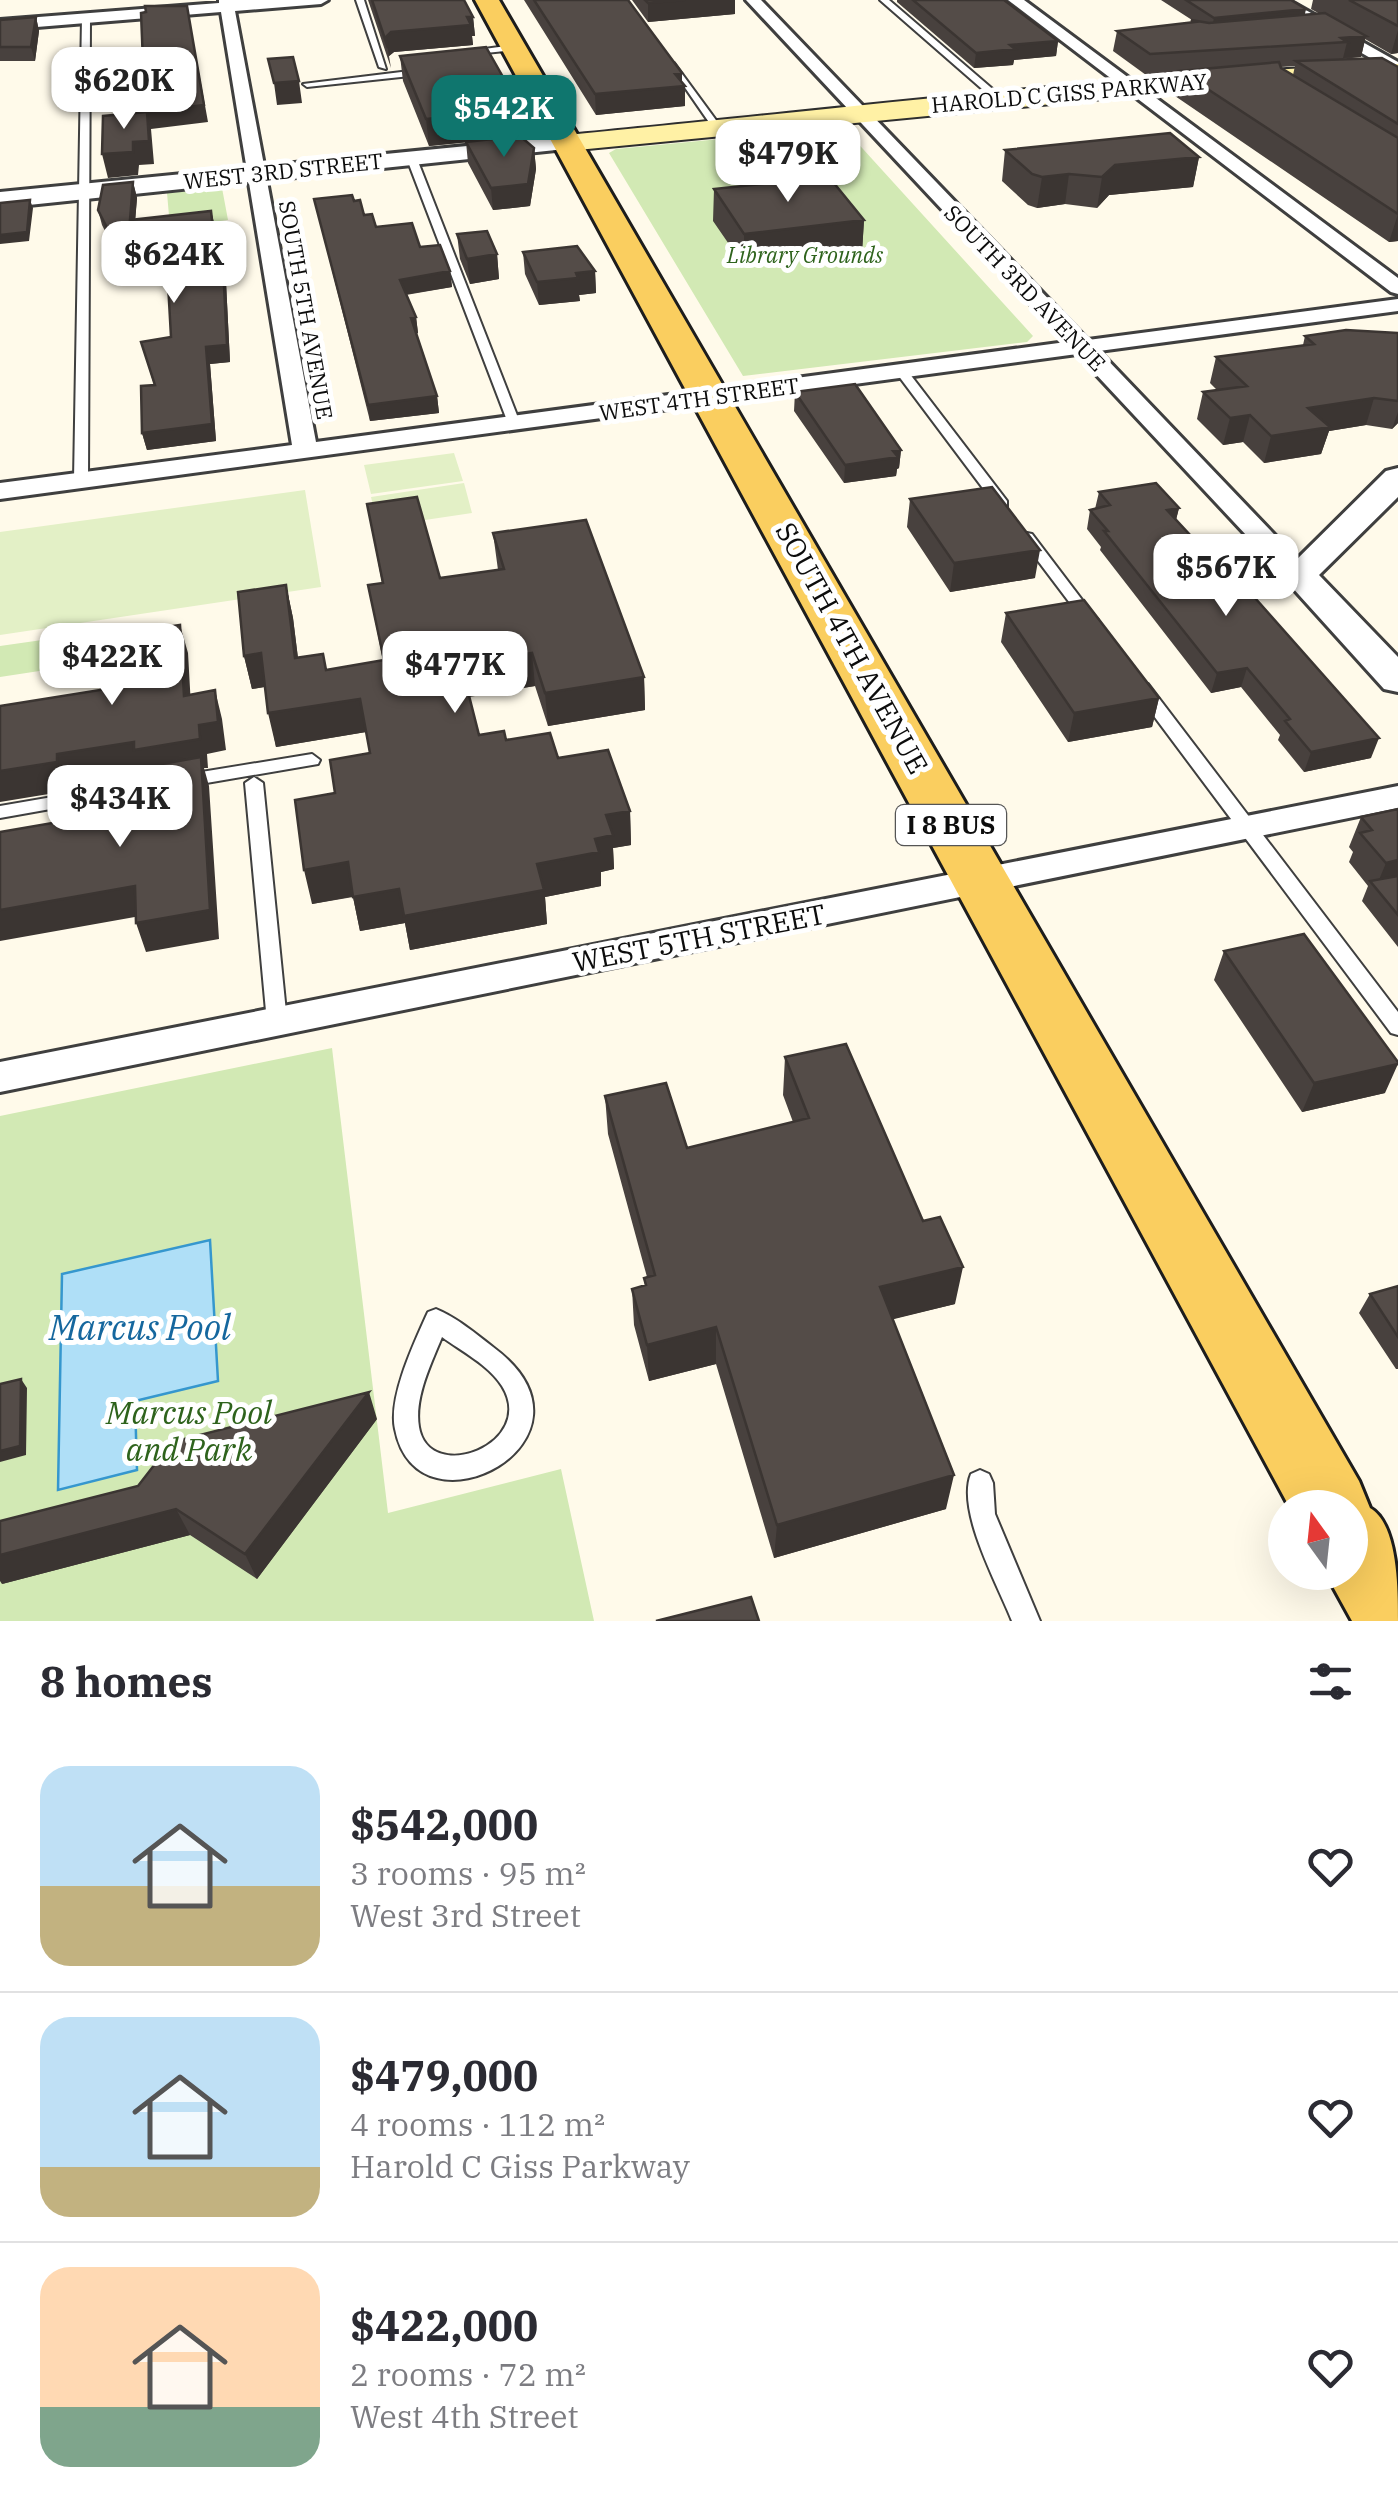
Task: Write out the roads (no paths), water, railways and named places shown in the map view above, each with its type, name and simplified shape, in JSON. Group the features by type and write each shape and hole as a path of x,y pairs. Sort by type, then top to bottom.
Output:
{"main road":[{"name":"SOUTH 4TH AVENUE","path":"487,0 515,59 567,143 1322,1490"},
{"name":"HAROLD C GISS PARKWAY","path":"567,143 861,115 1051,108 1278,75 1398,70"},
{"name":"HAROLD C GISS PARKWAY","path":"861,115 1000,100 1398,81"},
{"path":"1368,1571 1396,1621"}],"street":[{"path":"0,25 227,4 321,0"},
{"name":"SOUTH 3RD AVENUE","path":"753,0 1299,576"},
{"path":"1014,0 1398,288"},
{"path":"1284,1 1398,70"},
{"name":"SOUTH 5TH AVENUE","path":"227,4 305,451"},
{"name":"WEST 3RD STREET","path":"0,200 567,143"},
{"name":"WEST 4TH STREET","path":"0,490 1398,305"},
{"path":"1398,478 1299,576 1398,680"},
{"name":"WEST 5TH STREET","path":"0,1076 1398,797"}],"lane":[{"path":"360,0 383,67"},
{"path":"884,0 1000,100"},
{"path":"81,480 86,18"},
{"path":"1296,29 1324,27"},
{"path":"468,68 460,52 515,59"},
{"path":"396,58 402,74"},
{"path":"667,59 718,129"},
{"path":"307,84 435,71"},
{"path":"412,158 514,424"},
{"path":"902,372 1008,512"},
{"path":"1020,528 1104,639"},
{"path":"1128,671 1398,1027"},
{"path":"0,812 312,760"},
{"path":"254,783 277,1022"},
{"path":"436,1320 512,1379 521,1400 522,1426 508,1446 476,1466 438,1469 416,1453 407,1430 408,1408 436,1320"},
{"path":"980,1483 982,1514 1026,1621"}],"water":[{"name":"Marcus Pool","path":"210,1240 218,1381 135,1401 137,1470 58,1490 62,1274"}],"park label":[{"name":"Library Grounds","path":"805,255"},
{"name":"Marcus Pool and Park","path":"189,1432"}]}
